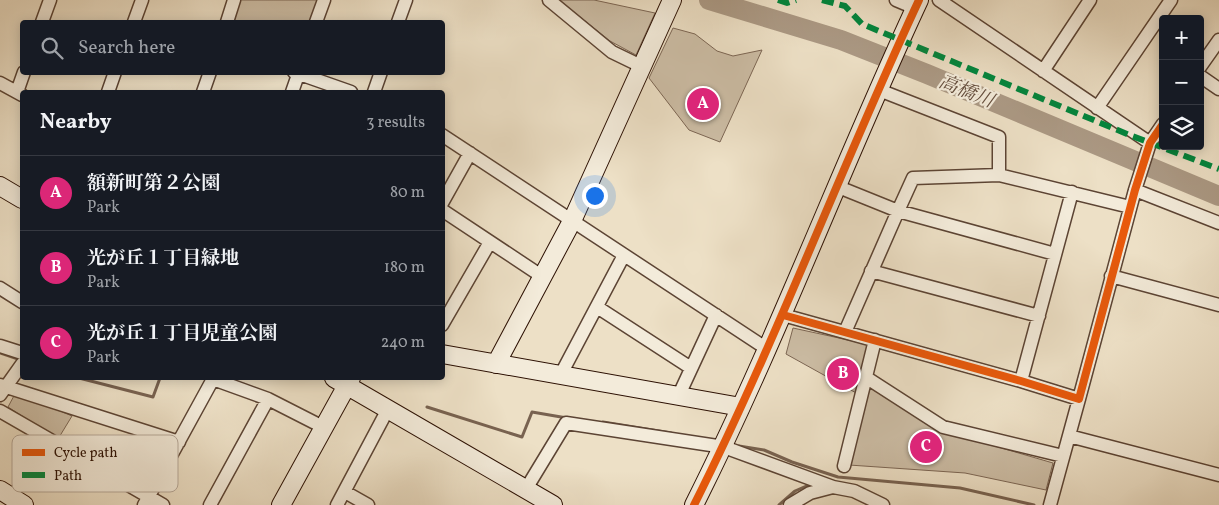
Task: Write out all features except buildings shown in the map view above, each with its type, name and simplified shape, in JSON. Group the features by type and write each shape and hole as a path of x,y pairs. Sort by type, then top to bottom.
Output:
{"street":[{"path":"43,20 50,0"},
{"path":"135,20 142,0"},
{"path":"228,20 234,0"},
{"path":"317,20 324,0"},
{"path":"399,20 406,0"},
{"path":"549,0 612,52 643,67"},
{"path":"496,364 572,221 672,0"},
{"path":"694,505 725,444 917,4 896,0"},
{"path":"939,0 1150,143"},
{"path":"1043,71 1090,0"},
{"path":"1097,108 1171,0"},
{"path":"1204,61 1219,40"},
{"path":"21,90 23,75"},
{"path":"109,90 114,75"},
{"path":"204,90 209,75"},
{"path":"293,90 296,75"},
{"path":"303,75 345,90"},
{"path":"375,90 380,75"},
{"path":"1204,79 1219,89"},
{"path":"0,83 20,94"},
{"path":"880,88 999,137 999,175"},
{"path":"1050,505 1130,207 1150,143 1159,130"},
{"path":"445,136 767,349"},
{"path":"445,198 470,153"},
{"path":"845,332 913,178 999,175 1130,207"},
{"path":"0,186 20,198"},
{"path":"836,186 898,210 1055,254"},
{"path":"1135,190 1219,223"},
{"path":"1021,381 1072,192"},
{"path":"445,212 543,277"},
{"path":"445,320 490,242"},
{"path":"560,376 624,255"},
{"path":"871,271 1038,316"},
{"path":"1111,276 1219,305"},
{"path":"0,288 20,301"},
{"path":"597,307 692,368"},
{"path":"678,397 716,315"},
{"path":"782,315 1021,381 1079,399"},
{"path":"844,466 875,340"},
{"path":"0,346 20,352"},
{"path":"445,355 741,407"},
{"path":"20,366 2,389 156,435"},
{"path":"867,378 943,426 1063,456"},
{"path":"179,442 213,380"},
{"path":"217,380 268,399 323,428"},
{"path":"281,505 323,428 344,380 388,408 554,505"},
{"path":"210,505 268,399"},
{"path":"337,505 388,408"},
{"path":"0,411 39,435"},
{"path":"526,489 566,423 725,444 833,487 854,491 883,505"},
{"path":"1070,436 1219,475"},
{"path":"790,505 810,493 833,487"},
{"path":"0,490 24,505"},
{"path":"131,492 146,501 163,505"},
{"path":"345,492 368,505"}],"shaded area":[{"path":"239,0 321,0 315,20 232,20"},
{"path":"559,0 594,0 655,13 636,55 610,41"},
{"path":"673,28 695,34 717,51 733,56 762,50 720,142 689,130 649,78"},
{"path":"793,328 871,345 858,394 786,354"},
{"path":"870,388 943,431 1053,463 1046,490 965,473 849,465"},
{"path":"16,392 72,416 60,435 52,435 8,407"}],"waterway":[{"name":"高橋川","path":"709,0 841,40 1219,196"},
{"path":"0,353 20,360"},
{"path":"87,380 153,397 159,380"},
{"path":"427,407 522,437 532,412 567,418"},
{"path":"603,422 671,433"},
{"path":"739,446 764,450 792,462 838,477 960,488 1034,505"},
{"path":"779,505 795,491 811,484"}],"marked path":[{"path":"778,0 787,3 796,0"},
{"path":"822,0 845,6 862,24 1132,136 1219,169"}],"cycle path":[{"path":"694,505 753,380 919,0"},
{"path":"783,315 1079,399 1135,190 1150,143 1159,130"}],"place":[{"name":"額新町第２公園","path":"703,104"},
{"name":"光が丘１丁目緑地","path":"843,374"},
{"name":"光が丘１丁目児童公園","path":"926,447"}]}
